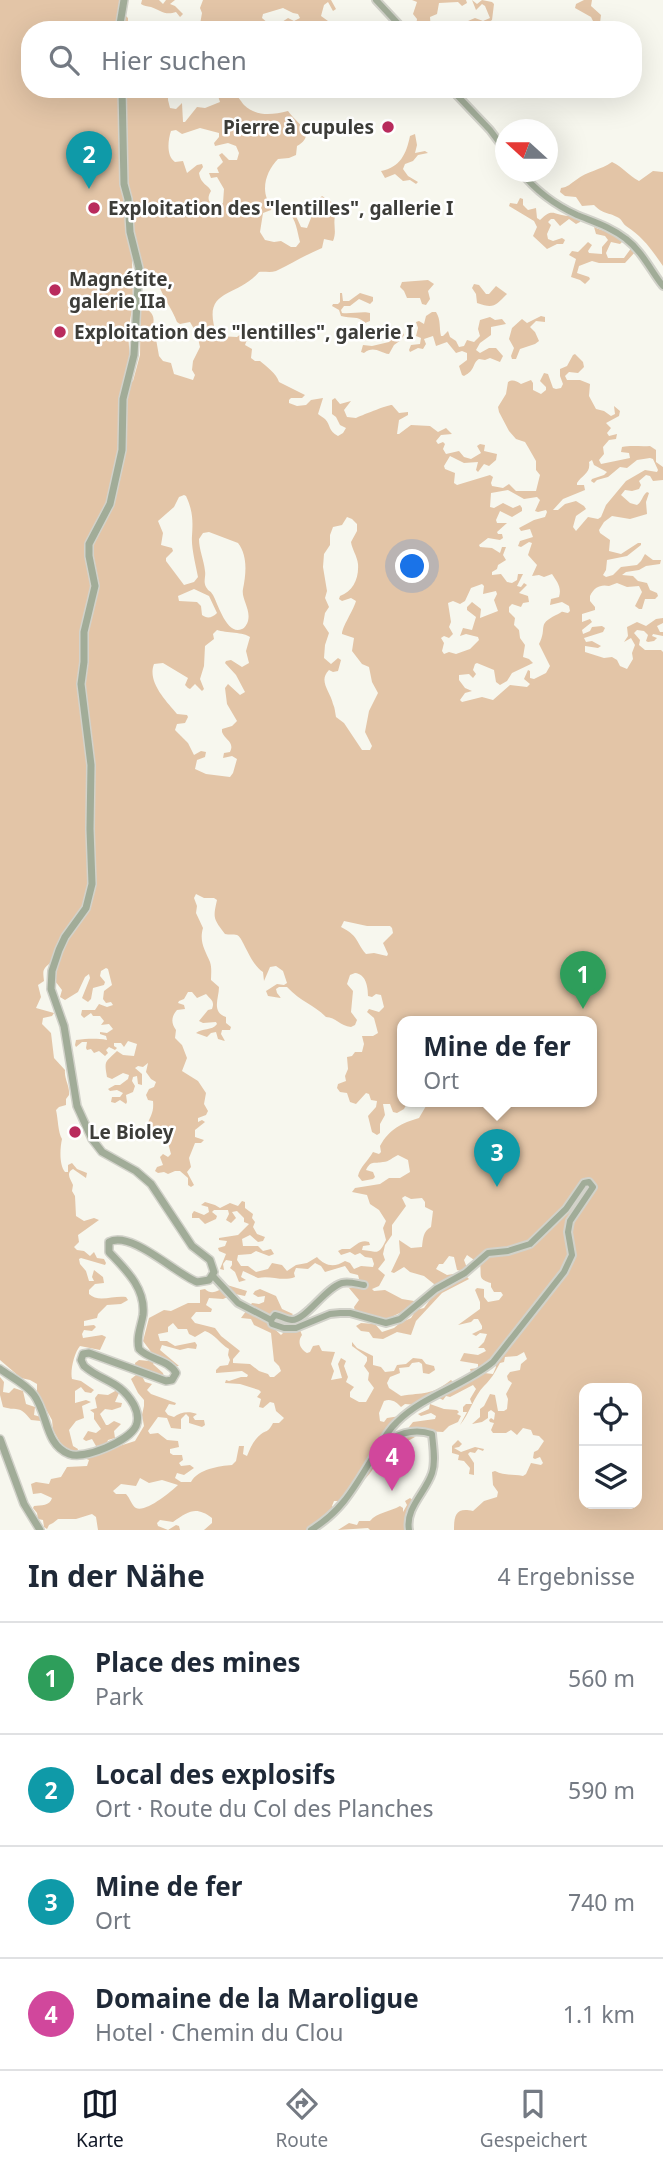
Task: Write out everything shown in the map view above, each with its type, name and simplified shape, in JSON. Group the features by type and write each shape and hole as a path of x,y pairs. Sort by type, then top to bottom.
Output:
{"street":[{"path":"120,21 124,0"},
{"path":"376,0 396,21"},
{"path":"0,1369 34,1395 45,1416 52,1439 59,1448 68,1454 80,1456 106,1447 132,1431 137,1424 137,1415 121,1387 83,1366 83,1354 91,1353 166,1381 172,1380 176,1373 171,1366 140,1350 138,1336 143,1313 141,1295 130,1273 109,1252 109,1242 116,1240 140,1247 197,1282 207,1281 215,1270 211,1262 192,1246 151,1184 140,1173 102,1152 92,1139 77,1106 64,1029 51,989 52,971 59,950 86,908 92,890 91,761 81,692 84,629 95,586 88,549 90,539 110,504 122,450 123,402 134,352 139,268 130,232 128,199 124,188 122,98"},
{"path":"460,98 495,136"},
{"path":"530,182 554,202 610,228 628,240 663,286"},
{"path":"213,1276 238,1303 271,1320 272,1324 284,1328 296,1328 330,1314 340,1313 350,1313 386,1323 400,1319 436,1289 465,1273 488,1253 509,1251 530,1244 566,1209 584,1183 589,1182 593,1187 569,1221 572,1255 564,1272 519,1331 482,1372 414,1408 400,1419 389,1431 337,1511 311,1530"},
{"path":"271,1320 275,1314 289,1320 295,1319 340,1284 364,1285"},
{"path":"374,1454 380,1453 392,1437 400,1434 418,1431 432,1434 432,1474 412,1511 408,1524 410,1530"},
{"path":"0,1438 26,1507 40,1530"}],"shaded area":[{"path":"0,0 121,0 118,15 125,15 128,21 21,21 21,98 168,98 170,108 176,109 182,103 185,122 197,107 205,108 220,102 219,98 238,98 254,112 270,114 288,111 303,128 306,137 297,146 296,155 278,159 270,169 265,188 272,207 263,213 260,232 265,240 281,241 296,247 300,242 295,221 288,213 295,214 301,227 307,228 315,208 326,203 320,198 322,196 333,203 333,241 324,239 322,248 276,271 259,272 223,296 213,309 217,336 237,337 243,332 254,330 245,345 252,349 251,358 260,361 279,382 305,395 302,398 291,398 289,403 306,405 311,400 323,398 318,414 338,436 346,428 340,425 332,414 332,400 335,398 340,404 351,401 344,410 347,417 356,418 392,405 399,413 408,412 408,415 399,420 397,434 411,425 430,426 438,432 446,428 452,434 441,435 436,441 438,444 445,444 443,449 446,454 459,451 464,457 471,459 481,453 477,446 480,444 485,445 484,451 497,454 496,460 489,466 484,464 478,472 478,462 464,463 450,456 444,466 455,473 454,483 457,485 490,475 493,477 492,486 503,488 509,484 516,491 536,491 540,475 536,470 536,461 525,442 516,439 509,431 498,407 510,381 521,384 531,380 533,390 541,394 546,390 540,381 544,373 548,374 553,388 561,388 563,384 560,369 567,366 575,354 584,367 578,373 569,372 565,376 567,380 580,380 590,384 589,396 596,409 611,416 615,414 614,406 620,411 619,416 606,423 611,428 607,433 609,436 617,434 616,439 609,440 603,447 604,454 599,460 601,464 630,458 629,453 621,452 622,447 650,446 656,450 656,462 663,467 663,480 653,481 646,475 639,481 639,489 625,490 621,495 637,505 647,492 649,493 646,502 647,514 630,519 612,516 599,530 610,540 609,551 621,554 641,543 627,556 607,560 603,575 613,575 621,567 637,565 645,554 653,560 661,560 660,564 622,575 633,576 638,581 647,583 650,590 658,596 655,599 645,599 642,609 639,609 635,606 642,592 639,586 627,587 617,583 598,587 590,596 595,610 582,614 582,622 590,619 592,622 582,630 583,634 592,627 605,628 603,632 584,638 586,642 592,641 601,646 585,646 585,652 604,658 612,657 627,669 633,659 635,645 631,638 624,642 628,636 627,627 637,622 646,626 663,618 663,623 657,626 663,636 653,634 652,636 657,638 654,641 646,641 648,635 644,631 637,630 634,633 640,640 639,645 645,650 663,652 663,1530 454,1530 457,1513 463,1510 473,1511 484,1501 497,1497 492,1472 523,1476 531,1463 543,1463 540,1457 533,1458 534,1452 544,1441 533,1435 531,1430 523,1428 517,1435 511,1430 506,1433 493,1433 491,1430 494,1423 489,1420 494,1420 495,1413 491,1410 488,1412 488,1418 472,1424 480,1417 480,1409 490,1394 495,1395 498,1411 507,1409 506,1394 512,1383 507,1376 510,1372 520,1370 521,1364 527,1359 524,1352 505,1357 504,1362 500,1363 491,1378 477,1395 467,1415 460,1425 467,1412 463,1412 463,1407 472,1404 470,1399 476,1389 473,1385 450,1397 446,1396 443,1400 437,1397 417,1405 405,1404 401,1407 392,1401 384,1401 379,1413 380,1421 400,1416 387,1428 377,1446 373,1448 372,1462 395,1438 401,1439 405,1435 415,1437 396,1446 380,1467 374,1467 364,1480 350,1487 342,1501 334,1501 332,1506 335,1510 306,1530 204,1530 212,1523 212,1518 197,1511 173,1522 160,1520 157,1523 168,1530 98,1530 96,1517 92,1514 76,1519 58,1519 47,1529 43,1520 38,1519 34,1506 47,1504 52,1498 41,1493 33,1494 31,1484 49,1484 51,1479 61,1477 67,1467 87,1466 89,1460 84,1458 84,1450 95,1454 107,1450 103,1445 96,1446 92,1439 83,1439 88,1431 96,1433 101,1429 90,1410 97,1408 95,1398 98,1394 108,1395 117,1390 119,1393 115,1402 122,1403 121,1407 105,1409 100,1414 106,1425 114,1421 121,1424 114,1431 115,1438 108,1440 106,1445 110,1449 135,1441 144,1426 144,1400 131,1379 136,1375 135,1363 139,1360 149,1361 152,1353 143,1341 149,1318 164,1310 171,1311 188,1303 200,1303 200,1290 213,1292 227,1285 247,1291 245,1296 235,1294 223,1299 209,1298 206,1305 212,1309 211,1312 196,1312 191,1318 195,1323 215,1328 240,1351 233,1363 250,1364 270,1377 281,1371 274,1361 271,1333 254,1325 251,1319 241,1318 252,1303 264,1302 265,1296 258,1297 253,1294 260,1289 276,1296 282,1309 293,1314 290,1317 276,1312 267,1315 265,1320 281,1335 285,1331 300,1330 300,1345 307,1353 313,1346 319,1345 322,1351 335,1352 331,1364 334,1371 331,1380 342,1378 338,1364 341,1358 346,1361 346,1382 354,1387 350,1397 359,1402 366,1402 374,1388 368,1380 369,1373 364,1366 367,1357 352,1346 352,1342 357,1348 373,1356 373,1365 381,1367 385,1372 394,1371 397,1365 406,1364 413,1358 422,1359 426,1364 434,1366 435,1370 429,1374 423,1373 422,1364 419,1362 399,1368 400,1373 390,1377 387,1383 389,1388 401,1396 432,1391 451,1380 454,1383 454,1391 484,1373 493,1374 495,1363 474,1373 470,1369 478,1368 478,1364 460,1361 464,1353 478,1355 486,1351 484,1348 478,1348 487,1334 472,1334 482,1329 478,1319 458,1325 480,1309 475,1290 484,1289 484,1297 488,1302 499,1300 503,1295 501,1292 494,1292 491,1283 482,1278 480,1264 467,1255 464,1260 467,1268 457,1270 454,1257 449,1256 436,1269 454,1276 437,1284 404,1267 391,1272 400,1253 399,1240 411,1248 422,1247 425,1233 431,1227 433,1211 425,1207 422,1198 402,1198 406,1206 392,1225 392,1235 383,1254 385,1260 378,1269 385,1275 379,1286 372,1289 385,1290 402,1299 414,1301 413,1305 404,1311 387,1319 355,1311 354,1307 359,1300 349,1288 361,1286 358,1275 350,1273 345,1266 325,1272 315,1263 308,1269 296,1268 295,1277 286,1279 258,1278 243,1271 241,1277 246,1280 239,1282 230,1268 232,1261 226,1260 223,1264 224,1270 220,1269 226,1254 218,1248 225,1246 227,1241 219,1238 238,1235 249,1224 244,1222 244,1218 237,1211 232,1212 236,1218 231,1223 226,1220 228,1210 214,1210 212,1212 217,1216 216,1219 205,1224 199,1218 192,1218 194,1211 204,1215 209,1212 208,1207 201,1205 205,1202 220,1208 230,1203 238,1206 242,1201 245,1202 245,1208 253,1214 253,1227 257,1234 265,1237 258,1242 250,1235 242,1239 243,1246 258,1246 263,1251 271,1249 274,1254 269,1256 256,1251 238,1255 237,1260 241,1266 248,1266 256,1272 268,1269 272,1263 282,1265 287,1271 317,1257 330,1265 345,1261 354,1269 361,1266 373,1267 372,1258 350,1252 341,1255 338,1251 350,1249 366,1241 370,1245 363,1246 362,1250 377,1252 386,1240 383,1228 386,1221 379,1210 370,1204 367,1195 352,1192 355,1188 380,1184 389,1178 400,1178 410,1172 408,1160 398,1155 370,1165 366,1170 373,1172 373,1179 362,1181 358,1176 373,1152 381,1152 380,1146 392,1131 419,1118 425,1107 597,1107 597,1016 397,1016 397,1107 405,1107 397,1113 393,1112 390,1104 383,1104 385,1115 377,1135 372,1132 368,1116 376,1107 377,1101 371,1100 366,1093 356,1104 350,1102 347,1093 340,1092 337,1088 338,1084 346,1081 347,1057 355,1052 362,1052 362,1036 378,1033 374,1018 367,1012 369,1009 379,1012 384,1007 381,995 368,996 364,978 355,973 350,975 347,984 353,991 351,1012 357,1020 351,1027 326,1017 287,987 276,989 281,998 268,996 266,991 277,984 287,983 283,971 276,966 270,967 264,981 263,972 254,963 239,937 225,934 218,924 215,918 217,900 214,898 204,898 196,894 194,898 196,913 203,928 203,946 211,964 211,980 219,987 217,1008 221,1015 226,1017 230,1030 222,1030 225,1041 218,1039 216,1032 207,1037 196,1033 217,1024 199,1021 213,1006 206,994 197,998 192,992 188,992 178,1003 184,1005 185,1009 177,1010 172,1020 176,1030 175,1038 182,1045 187,1058 182,1071 198,1081 206,1093 204,1104 208,1111 206,1115 198,1118 198,1122 205,1122 195,1130 195,1137 204,1140 195,1143 189,1158 191,1167 187,1172 194,1185 191,1187 188,1185 188,1178 180,1171 168,1174 155,1171 163,1165 160,1157 163,1154 168,1157 171,1154 166,1136 157,1137 147,1125 153,1101 148,1100 146,1095 156,1082 146,1072 148,1063 135,1068 142,1074 142,1085 138,1084 137,1076 133,1077 135,1086 133,1092 126,1095 126,1104 120,1100 111,1102 112,1097 120,1097 123,1093 108,1089 120,1085 129,1075 123,1073 112,1079 107,1077 106,1062 117,1051 123,1055 134,1056 137,1044 128,1041 124,1047 121,1043 114,1043 117,1048 115,1050 109,1047 105,1056 99,1051 94,1053 91,1049 87,1050 87,1042 76,1047 75,1045 76,1040 107,1040 100,1032 107,1033 113,1029 109,1024 101,1025 104,1021 100,1016 93,1016 91,1013 84,1018 81,1015 82,1010 95,1010 99,1004 107,1007 113,1005 103,999 104,991 112,985 108,969 101,971 104,985 93,988 88,1002 82,998 89,974 78,992 65,1000 60,997 62,990 55,981 58,965 50,963 44,969 44,981 38,985 41,997 36,1008 54,1013 43,1018 42,1024 51,1033 54,1058 65,1070 69,1092 66,1105 56,1110 62,1139 62,1165 65,1172 68,1172 68,1165 72,1163 77,1169 87,1173 86,1178 73,1169 69,1172 75,1196 76,1216 84,1221 94,1218 99,1220 78,1235 79,1242 74,1247 90,1256 94,1252 97,1258 104,1259 106,1263 105,1265 79,1259 89,1281 94,1281 94,1270 103,1277 104,1283 95,1284 89,1294 97,1298 126,1297 128,1300 121,1304 107,1305 97,1318 84,1321 84,1326 96,1327 92,1331 84,1330 83,1338 102,1335 106,1337 100,1350 80,1346 73,1362 72,1379 81,1381 94,1390 91,1393 85,1392 81,1387 75,1391 75,1403 86,1400 91,1402 82,1406 84,1418 76,1421 69,1430 77,1452 70,1451 61,1444 37,1393 37,1384 21,1378 0,1360","holes":["200,128 219,133 215,146 228,143 236,146 239,153 237,160 229,160 222,153 219,155 223,162 217,168 219,173 209,173 211,178 217,177 224,189 223,203 217,207 209,201 211,191 200,177 202,164 187,173 183,161 175,162 168,148 171,131 176,130 182,134","137,258 149,278 158,282 177,322 190,322 197,334 200,347 193,361 193,380 174,374 171,363 163,361 159,356 156,339 148,338 142,333 143,329 153,325 154,320 144,303 143,292 140,355 133,381 130,383 125,377 130,360 128,333 133,303 132,259","653,459 657,472 645,470 626,481 606,505 601,517 588,517 576,531 573,527 576,516 586,509 584,506 576,501 553,510 563,499 585,490 584,485 577,483 592,460 594,465 607,472 592,479 594,483 608,477 620,467 627,468 637,460","508,490 524,499 537,497 540,500 535,511 546,510 545,517 519,528 521,531 530,529 533,537 520,541 518,546 532,543 528,555 537,565 532,576 544,577 552,574 560,593 559,597 551,599 550,605 562,602 569,606 570,611 562,612 544,624 539,644 550,666 546,673 534,679 530,678 528,670 524,679 530,684 527,687 510,685 493,700 482,697 462,702 460,700 465,693 472,691 465,688 459,675 469,674 473,678 476,674 473,670 475,664 494,670 496,682 500,685 507,681 512,673 533,663 523,657 525,645 514,625 515,618 509,612 512,604 521,607 523,603 529,602 528,596 519,593 527,585 524,583 521,587 517,586 523,574 518,574 517,580 512,583 507,582 501,574 492,575 498,565 506,560 503,555 506,547 502,547 500,553 479,545 488,538 503,538 502,534 497,532 507,523 497,523 500,511 512,517 522,511 522,508 520,505 513,508 503,503 494,508 490,507 491,493","186,496 190,506 192,546 198,577 194,582 184,585 166,561 173,551 172,548 161,545 163,533 158,521 174,507 179,497","347,517 357,524 357,531 351,542 357,561 357,575 352,588 339,599 342,601 351,598 356,601 342,634 354,638 352,651 362,664 369,667 378,693 369,711 365,732 372,746 370,750 362,750 344,723 336,717 325,682 329,670 338,671 341,660 338,658 331,664 324,658 329,633 323,624 329,607 325,598 327,591 324,554 330,545 333,527 342,525","209,532 238,543 241,548 245,565 243,593 249,617 243,628 237,630 228,624 206,587 199,543 203,533","482,584 483,594 496,591 494,600 498,611 480,618 481,609 472,602 467,607 476,617 472,630 463,628 460,636 466,634 478,637 479,640 470,649 456,654 444,654 441,638 449,638 453,634 449,627 451,622 448,603 453,601 460,604 465,601 471,588","194,589 209,596 217,613 210,617 204,616 197,602 179,601 178,596","217,630 250,637 246,651 249,663 242,667 231,660 225,663 236,675 245,692 240,695 228,684 225,688 227,704 237,721 222,729 231,746 230,752 224,753 223,758 232,756 237,759 230,777 206,774 195,769 197,760 205,757 206,752 201,751 194,755 188,743 175,730 177,724 185,723 188,717 177,714 159,691 153,678 154,664 163,663 188,678 185,685 188,688 195,684 202,691 204,689 200,679 205,646 214,639 213,634","344,921 367,926 390,926 393,933 383,943 387,956 366,954 351,933 341,927","173,1323 178,1329 187,1329 189,1334 195,1337 205,1331 212,1334 229,1349 228,1365 220,1366 216,1373 242,1371 247,1377 226,1380 225,1383 259,1390 259,1407 274,1403 276,1411 284,1418 279,1423 273,1423 258,1437 247,1456 243,1454 244,1446 239,1446 236,1461 232,1465 204,1471 191,1482 181,1482 175,1478 177,1473 184,1475 194,1468 190,1465 181,1466 179,1463 183,1460 182,1455 170,1453 170,1449 179,1447 178,1441 167,1440 158,1433 150,1434 148,1431 158,1417 167,1418 171,1428 181,1429 181,1419 186,1414 189,1423 202,1427 205,1425 204,1420 195,1420 193,1417 197,1414 182,1413 174,1417 168,1415 165,1411 169,1404 176,1403 147,1390 152,1384 145,1382 144,1372 164,1377 153,1364 157,1358 179,1366 160,1350 162,1345 180,1350 196,1349 195,1342 175,1346 167,1341 160,1341 158,1334 168,1332 168,1327","140,1478 149,1483 162,1480 178,1485 158,1501 140,1509 135,1507 126,1494 116,1494 113,1491 121,1484 136,1486"]},
{"path":"142,0 159,0 163,4 166,0 175,0 170,4 183,14 180,17 176,12 163,12 142,5"},
{"path":"203,0 331,0 336,9 333,11 328,2 324,5 321,16 328,21 294,21 300,18 298,14 283,8 263,14 262,18 266,21 201,21"},
{"path":"412,0 466,0 467,3 462,6 458,2 439,3 437,14 430,17 430,21 417,21 413,14 417,2"},
{"path":"472,0 477,4 482,0 494,4 490,21 483,21 490,18 485,6 482,4 476,10"},
{"path":"592,0 591,6 601,15 600,21 593,21 575,8 576,4"},
{"path":"415,134 415,153 428,153 418,155 405,164 403,169 418,182 416,184 410,180 403,181 395,174 385,178 381,171 397,163 404,154 410,136"},
{"path":"612,162 639,181 653,171 663,172 663,266 647,244 619,218 594,205 582,206 576,197 565,196 560,192 561,188"},
{"path":"520,198 528,210 536,208 537,218 540,220 553,213 575,216 581,219 580,222 576,224 569,219 560,226 551,219 548,222 551,225 548,239 565,240 563,244 547,249 533,236 537,227 534,221 509,206 510,203 517,204"},
{"path":"594,227 624,240 620,244 611,242 606,253 608,258 624,258 632,247 636,251 625,263 592,261 579,266 577,273 590,279 585,284 571,277 576,259 569,255 572,251 578,252 588,242 592,245 589,253 602,254 602,247 608,240 605,236 596,234"},
{"path":"428,280 434,284 428,291 430,299 426,305 422,304 420,298 407,298 400,287 402,282"},
{"path":"474,284 479,285 486,294 496,286 507,294 494,305 483,305 477,303 472,288"},
{"path":"340,293 343,301 349,301 360,293 373,297 370,304 359,299 341,310 342,313 370,313 370,321 365,323 357,318 341,316 339,310 332,306 340,302"},
{"path":"432,312 438,315 441,336 448,331 459,347 464,346 467,340 474,342 480,336 480,320 490,317 495,320 502,319 506,324 491,327 491,335 480,343 476,350 480,353 496,348 503,356 500,362 490,358 479,359 464,376 459,366 467,360 467,353 456,353 447,342 436,346 433,336 424,339 426,344 423,349 410,352 411,345 420,344 421,338 416,336 416,322 424,324 426,316"},
{"path":"541,316 545,317 545,322 536,321 530,327 539,341 520,349 516,359 512,359 514,348 509,339 512,328 522,319 527,323"},
{"path":"397,329 401,329 404,335 389,354 374,350 361,352 363,345 389,342"},
{"path":"466,1276 469,1279 442,1293 416,1321 411,1335 397,1332 383,1339 373,1338 369,1332 361,1331 356,1326 361,1323 375,1324 382,1332 394,1328 411,1318 416,1310 424,1308 435,1293"},
{"path":"0,1377 4,1382 3,1392 9,1393 14,1388 23,1391 26,1404 35,1407 34,1415 41,1417 41,1421 31,1420 21,1410 3,1407"},
{"path":"430,1404 457,1410 457,1414 461,1416 458,1422 443,1432 409,1430 413,1422 435,1419 436,1416 431,1413 421,1416 418,1414 429,1409"},
{"path":"458,1440 462,1444 454,1448 461,1452 475,1447 484,1449 468,1454 474,1463 474,1475 469,1474 470,1468 464,1461 458,1460 459,1455 452,1453 452,1446"},
{"path":"410,1498 414,1501 405,1527 412,1527 414,1530 338,1530 349,1523 357,1525 359,1521 370,1521 400,1506 403,1512 407,1505 405,1501"},
{"path":"176,1525 180,1530 168,1530"}],"place":[{"name":"Pierre à cupules","path":"388,127"},
{"name":"Local des explosifs","path":"89,189"},
{"name":"Exploitation des \"lentilles\", gallerie I","path":"94,208"},
{"name":"Magnétite, galerie IIa","path":"55,290"},
{"name":"Exploitation des \"lentilles\", galerie I","path":"60,332"},
{"name":"Place des mines","path":"583,1009"},
{"name":"Le Bioley","path":"75,1132"},
{"name":"Mine de fer","path":"497,1187"},
{"name":"Domaine de la Maroligue","path":"392,1491"}]}
